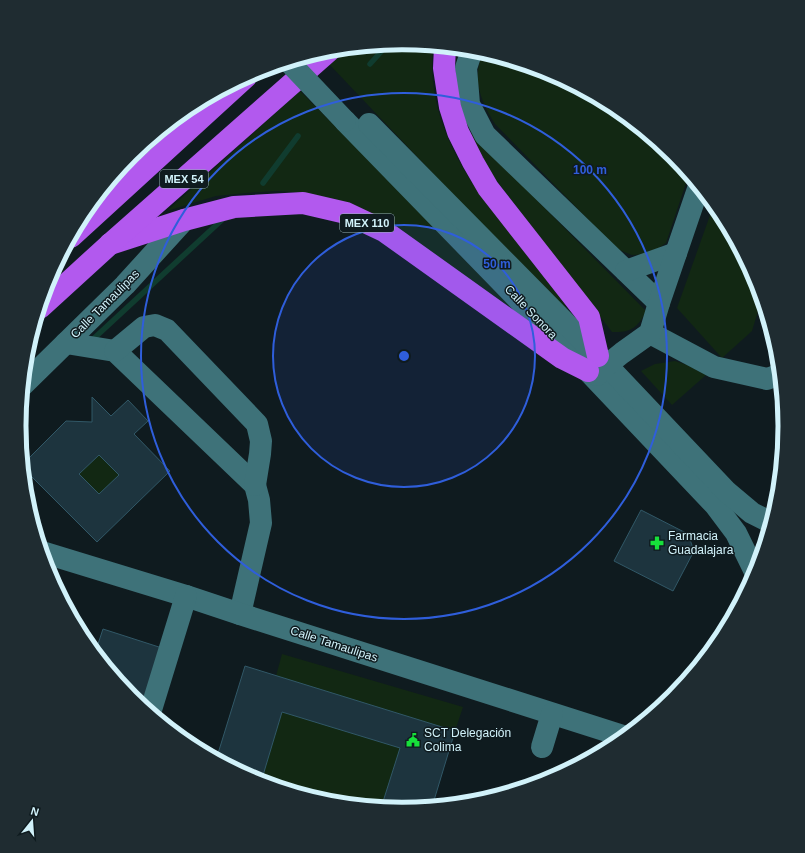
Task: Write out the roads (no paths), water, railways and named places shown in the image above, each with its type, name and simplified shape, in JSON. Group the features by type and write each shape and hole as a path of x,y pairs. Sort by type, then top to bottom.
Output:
{"highway":[{"path":"445,52 444,68 450,107 461,138 488,188 589,317 597,368"},
{"name":"MEX 54","path":"48,301 319,59"},
{"name":"MEX 54","path":"84,225 229,92"},
{"name":"MEX 110","path":"110,244 184,220 234,207 302,203 346,213 384,231 562,358 597,368"}],"street":[{"path":"470,56 466,68 469,104 485,135 659,303"},
{"name":"Calle Sonora","path":"308,62 351,115 597,368 727,492 752,513 767,520"},
{"name":"Calle Sonora","path":"294,66 351,115"},
{"path":"597,368 650,333 697,192"},
{"name":"Calle Tamaulipas","path":"29,379 125,285 184,220"},
{"path":"626,271 676,253"},
{"path":"115,352 144,327 155,325 167,330 257,424 261,441 255,485 259,500 260,523 240,614"},
{"path":"650,333 714,367 767,379 776,376"},
{"path":"66,343 115,352 255,485"},
{"name":"Calle Sonora","path":"597,368 714,505 736,533 752,566"},
{"name":"Calle Tamaulipas","path":"48,554 186,596 619,735"},
{"path":"152,708 186,596"},
{"path":"542,747 552,714"}],"waterway":[{"path":"370,64 382,51"},
{"path":"263,183 298,136"},
{"path":"90,342 225,217"}],"place":[{"name":"Farmacia Guadalajara","path":"657,543"},
{"name":"SCT Delegación Colima","path":"413,740"}]}
